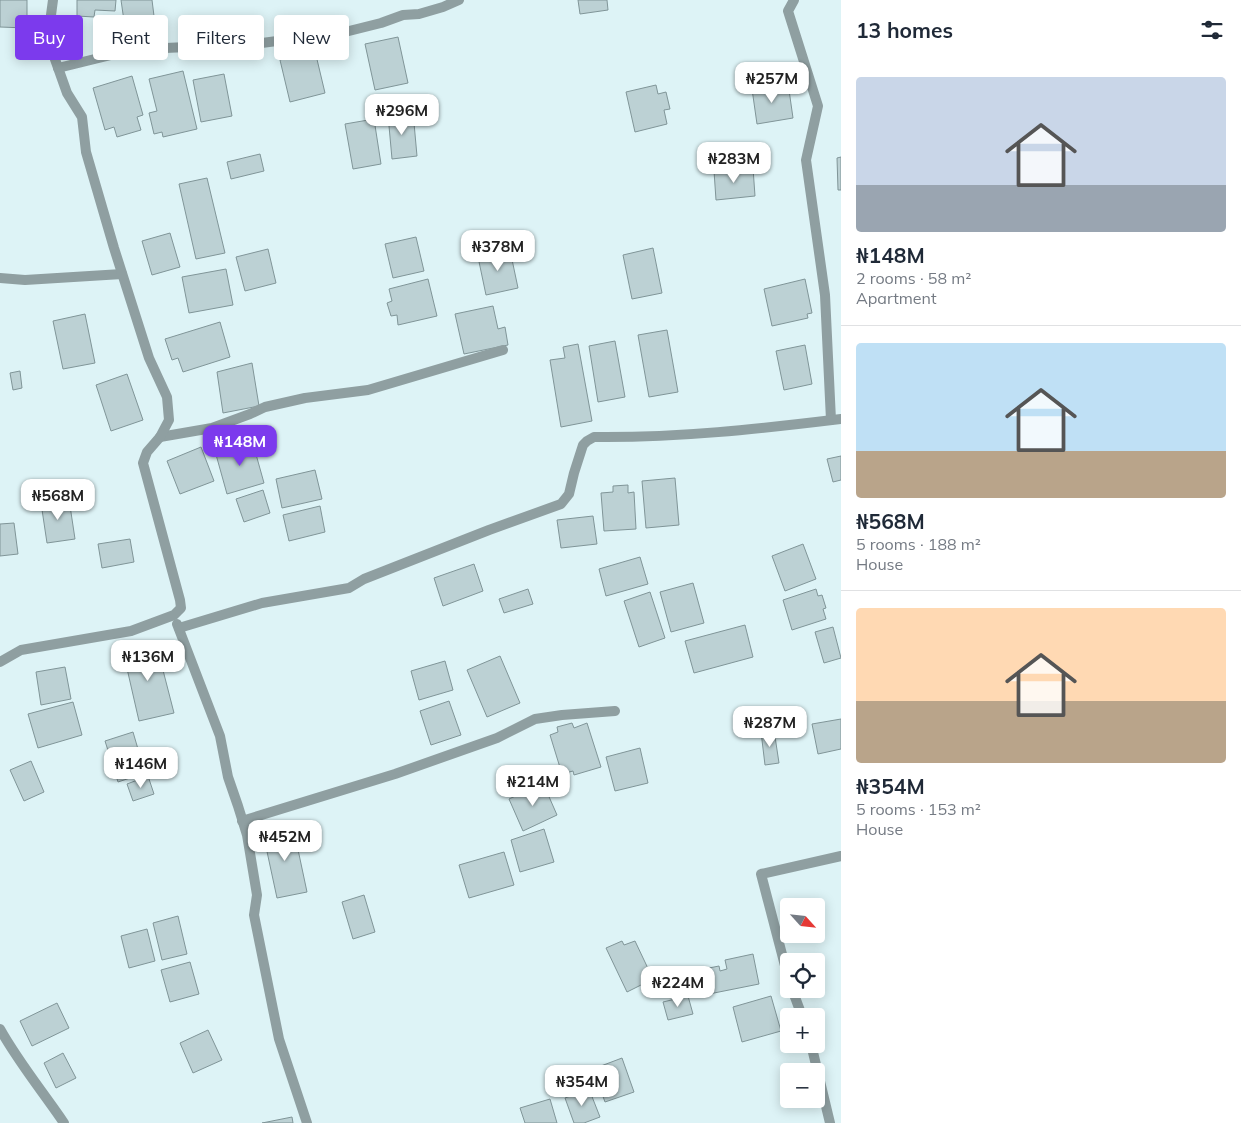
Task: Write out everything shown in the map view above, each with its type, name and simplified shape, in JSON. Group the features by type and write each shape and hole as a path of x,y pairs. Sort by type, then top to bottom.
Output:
{"street":[{"path":"0,662 21,650 131,631 174,616 181,608 143,463 147,452 160,437 169,420 167,397 149,358 122,274 86,152 82,117 67,93 51,48 53,0"},
{"path":"58,68 143,48 254,44 345,32 403,15 419,14 443,7 458,0"},
{"path":"178,628 262,603 349,588 364,579 480,533 561,504 569,494 583,445 594,437 685,436 836,420 826,295 806,160 818,106 788,11 794,0"},
{"path":"0,278 25,280 122,274"},
{"path":"160,437 212,428 273,405 305,398 368,390 503,350"},
{"path":"174,616 220,736 228,777 242,821 257,895 254,915 279,1039 307,1123"},
{"path":"242,821 394,774 497,738 536,719 615,711"},
{"path":"782,953 761,874 841,856"},
{"path":"0,1030 21,1065 40,1088 64,1123"},
{"path":"813,1053 830,1123"}],"building":[{"path":"0,0 27,0 27,15 15,15 15,28 0,27"},
{"path":"77,0 116,0 115,11 95,10 93,17 77,15"},
{"path":"121,0 152,0 154,15 123,15"},
{"path":"578,0 607,0 608,10 580,14"},
{"path":"398,37 408,83 375,90 365,44"},
{"path":"280,60 317,60 325,93 290,102"},
{"path":"183,71 197,129 163,137 162,132 154,134 149,113 157,111 149,79"},
{"path":"224,74 232,116 201,122 193,80"},
{"path":"132,76 143,115 137,117 141,130 117,137 114,127 105,130 93,88"},
{"path":"788,83 793,118 757,124 752,89"},
{"path":"656,85 658,94 666,92 670,109 664,110 667,124 635,132 626,92"},
{"path":"413,112 417,156 392,159 388,115"},
{"path":"374,119 381,164 353,169 345,124"},
{"path":"260,154 264,171 231,179 227,162"},
{"path":"841,157 841,190 838,190 837,158"},
{"path":"753,168 755,196 716,200 714,171"},
{"path":"207,178 225,253 196,259 179,184"},
{"path":"170,233 180,267 152,275 142,241"},
{"path":"416,237 424,271 393,278 385,244"},
{"path":"653,248 662,293 632,299 623,255"},
{"path":"268,249 276,283 245,291 236,257"},
{"path":"510,250 518,288 486,295 478,257"},
{"path":"226,269 233,305 189,313 182,277"},
{"path":"428,279 437,316 398,325 397,315 391,316 387,303 392,301 389,289"},
{"path":"805,279 812,313 807,314 808,318 772,326 764,289"},
{"path":"493,306 498,329 505,327 508,345 464,354 455,314"},
{"path":"85,314 95,363 63,369 53,321"},
{"path":"220,322 230,357 183,372 178,358 172,360 165,339"},
{"path":"667,330 678,392 649,397 638,335"},
{"path":"615,341 625,397 598,402 589,346"},
{"path":"578,344 592,421 561,427 550,360 565,358 563,347"},
{"path":"805,345 812,384 784,390 776,351"},
{"path":"252,363 259,406 223,413 217,372"},
{"path":"20,371 22,388 13,390 10,373"},
{"path":"127,374 143,420 111,431 96,385"},
{"path":"252,440 264,483 227,494 215,451"},
{"path":"201,447 214,481 180,494 167,461"},
{"path":"841,456 841,480 833,482 827,459"},
{"path":"315,470 322,499 282,508 276,479"},
{"path":"675,478 679,525 646,528 642,481"},
{"path":"628,485 628,493 634,492 636,529 604,531 601,493 613,492 613,486"},
{"path":"263,490 270,513 244,522 236,499"},
{"path":"69,499 75,539 47,543 41,503"},
{"path":"320,506 325,532 289,541 283,515"},
{"path":"593,516 597,544 561,548 557,520"},
{"path":"14,523 18,554 0,556 0,524"},
{"path":"130,539 134,562 102,568 98,544"},
{"path":"803,544 816,579 785,591 772,556"},
{"path":"640,557 648,584 606,596 599,569"},
{"path":"474,564 483,591 443,606 434,578"},
{"path":"693,583 704,623 671,632 660,592"},
{"path":"528,589 533,604 504,613 499,599"},
{"path":"816,589 818,596 822,595 826,608 823,609 826,619 792,630 783,600"},
{"path":"650,592 665,638 639,647 624,601"},
{"path":"745,625 753,657 694,673 685,641"},
{"path":"833,627 841,658 824,663 815,632"},
{"path":"156,643 174,713 139,721 123,651"},
{"path":"500,656 520,703 487,717 467,670"},
{"path":"445,661 453,690 419,700 411,671"},
{"path":"65,667 71,699 41,705 36,672"},
{"path":"449,701 461,735 431,745 420,711"},
{"path":"73,702 82,735 38,748 28,714"},
{"path":"841,719 841,749 818,754 812,724"},
{"path":"572,723 574,728 587,723 601,767 574,775 573,771 562,774 550,735 558,732 557,727"},
{"path":"774,730 779,763 765,765 761,732"},
{"path":"133,732 145,773 118,782 105,741"},
{"path":"640,748 648,783 615,791 606,757"},
{"path":"31,761 44,792 24,801 10,770"},
{"path":"148,776 154,794 133,801 127,784"},
{"path":"543,783 557,815 523,831 509,799"},
{"path":"293,826 307,892 277,898 263,833"},
{"path":"544,829 554,862 520,872 511,840"},
{"path":"504,852 514,885 469,898 459,865"},
{"path":"364,895 375,932 353,939 342,902"},
{"path":"178,916 187,954 162,960 153,923"},
{"path":"147,929 155,961 129,968 121,936"},
{"path":"622,941 624,945 635,941 653,979 627,992 606,948"},
{"path":"753,954 759,984 694,997 689,972 719,966 720,971 727,969 725,960"},
{"path":"190,962 199,994 170,1002 161,970"},
{"path":"688,996 693,1014 668,1020 663,1002"},
{"path":"771,996 780,1031 742,1042 733,1007"},
{"path":"57,1003 69,1028 32,1046 20,1021"},
{"path":"208,1030 222,1060 193,1073 180,1043"},
{"path":"63,1053 76,1078 56,1088 44,1063"},
{"path":"622,1058 634,1092 605,1102 593,1069"},
{"path":"589,1089 600,1117 584,1123 574,1123 565,1098"},
{"path":"550,1099 557,1123 525,1123 520,1108"},
{"path":"292,1117 293,1123 262,1123"}]}
